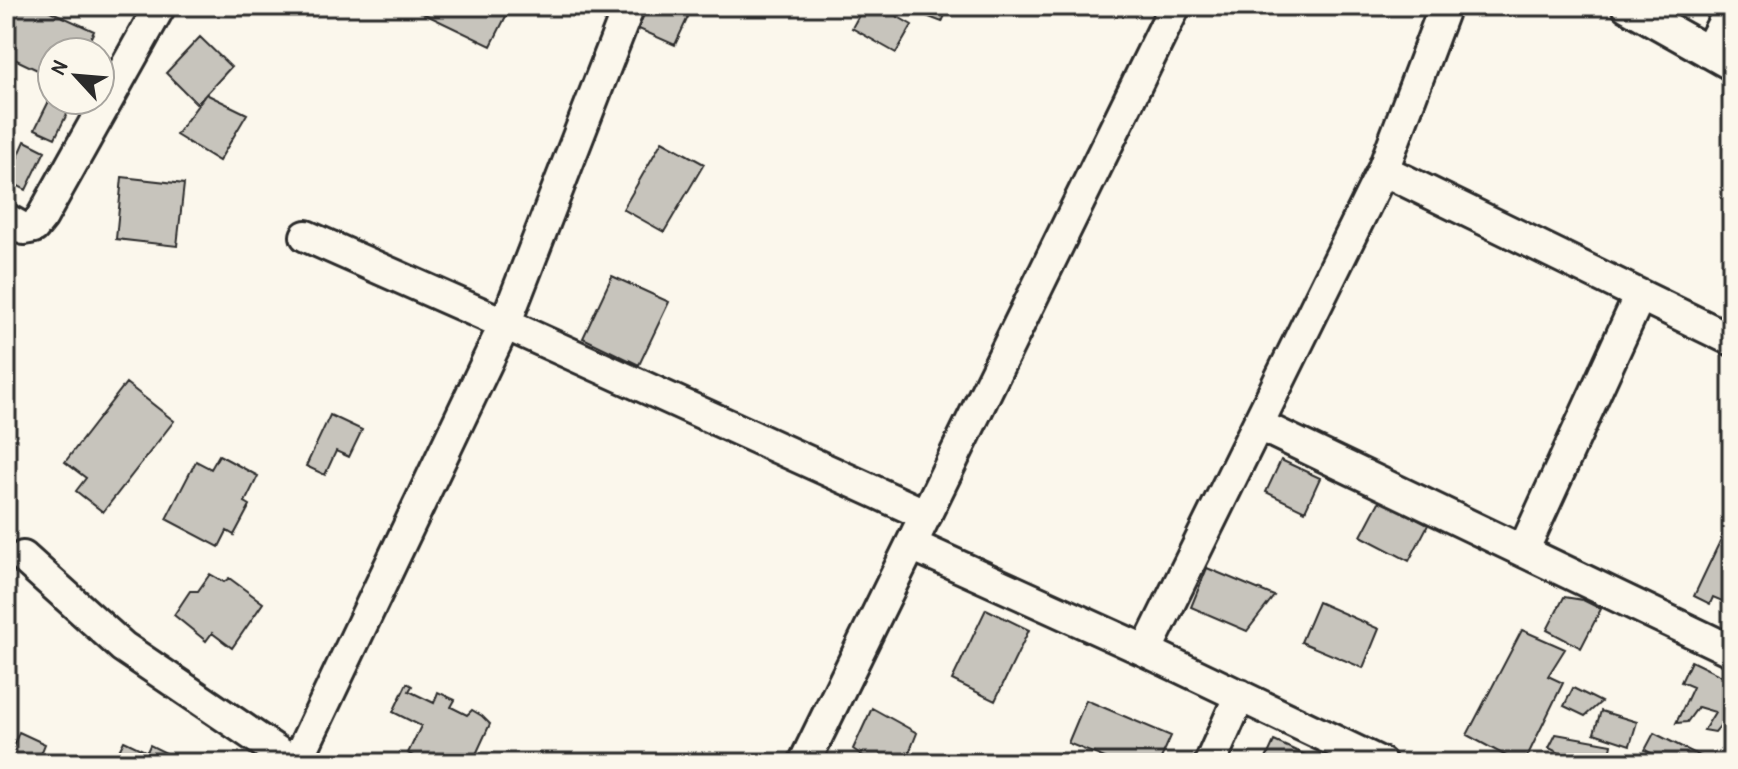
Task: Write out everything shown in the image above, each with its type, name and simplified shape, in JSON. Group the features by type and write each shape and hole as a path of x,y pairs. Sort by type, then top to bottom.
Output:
{"street":[{"path":"6,219 24,229 34,227 42,217 160,6"},
{"path":"23,557 123,647 295,763 505,324 629,6"},
{"path":"804,763 1175,6"},
{"path":"1146,651 1383,170 1445,6"},
{"path":"1627,6 1720,58 1732,7"},
{"path":"1383,170 1732,340"},
{"path":"306,236 926,515"},
{"path":"1523,551 1640,295"},
{"path":"1259,425 1732,651"},
{"path":"912,545 1146,651 1381,763"},
{"path":"1210,763 1240,695"}],"building":[{"path":"15,6 39,6 94,31 92,36 36,36 36,69 6,55 6,24"},
{"path":"413,6 507,6 510,8 491,46"},
{"path":"638,6 662,6 688,17 675,45 630,25"},
{"path":"864,6 879,6 912,25 896,53 852,28"},
{"path":"900,6 949,6 942,22"},
{"path":"200,37 231,67 197,104 166,73"},
{"path":"206,94 247,114 219,161 176,135"},
{"path":"42,116 66,116 55,138 35,129"},
{"path":"25,141 45,151 26,190 6,180 9,154 18,157"},
{"path":"662,141 704,164 664,232 623,209"},
{"path":"122,177 184,184 177,246 116,239"},
{"path":"612,276 669,302 639,365 583,338"},
{"path":"126,383 174,421 103,512 76,491 86,478 65,462"},
{"path":"330,415 362,430 349,457 336,451 325,475 306,466"},
{"path":"219,455 258,476 245,502 250,505 234,535 227,531 219,547 166,519 196,461 211,469"},
{"path":"1281,460 1320,478 1305,511 1266,492"},
{"path":"1380,500 1428,525 1409,561 1361,536"},
{"path":"1732,516 1732,605 1713,597 1710,604 1694,596"},
{"path":"1207,568 1274,596 1247,631 1191,607"},
{"path":"210,574 224,582 229,578 263,603 232,648 212,633 206,641 174,615 190,591 198,591"},
{"path":"1564,597 1583,600 1601,609 1581,648 1547,630"},
{"path":"1318,602 1379,629 1363,668 1301,642"},
{"path":"986,609 1029,630 995,701 952,680"},
{"path":"1522,630 1565,649 1548,676 1563,683 1524,763 1519,763 1467,735"},
{"path":"1691,661 1732,681 1732,712 1715,732 1704,730 1715,712 1698,707 1687,722 1676,723 1693,687 1681,682"},
{"path":"407,683 412,686 409,691 434,703 438,692 455,700 451,707 467,715 472,710 490,724 472,763 409,763 413,756 408,753 421,726 393,712"},
{"path":"1573,688 1601,702 1585,716 1564,706"},
{"path":"1086,700 1171,736 1159,763 1117,763 1068,743"},
{"path":"872,708 917,733 905,763 873,763 853,749"},
{"path":"1601,711 1637,722 1630,745 1594,733"},
{"path":"19,732 45,744 41,754 61,763 6,763"},
{"path":"1654,733 1714,763 1670,763 1645,750"},
{"path":"1556,734 1612,744 1609,761 1613,763 1580,763 1549,748"},
{"path":"124,741 147,752 150,745 166,753 162,763 113,763"},
{"path":"1274,741 1319,761 1319,763 1264,763"}]}
